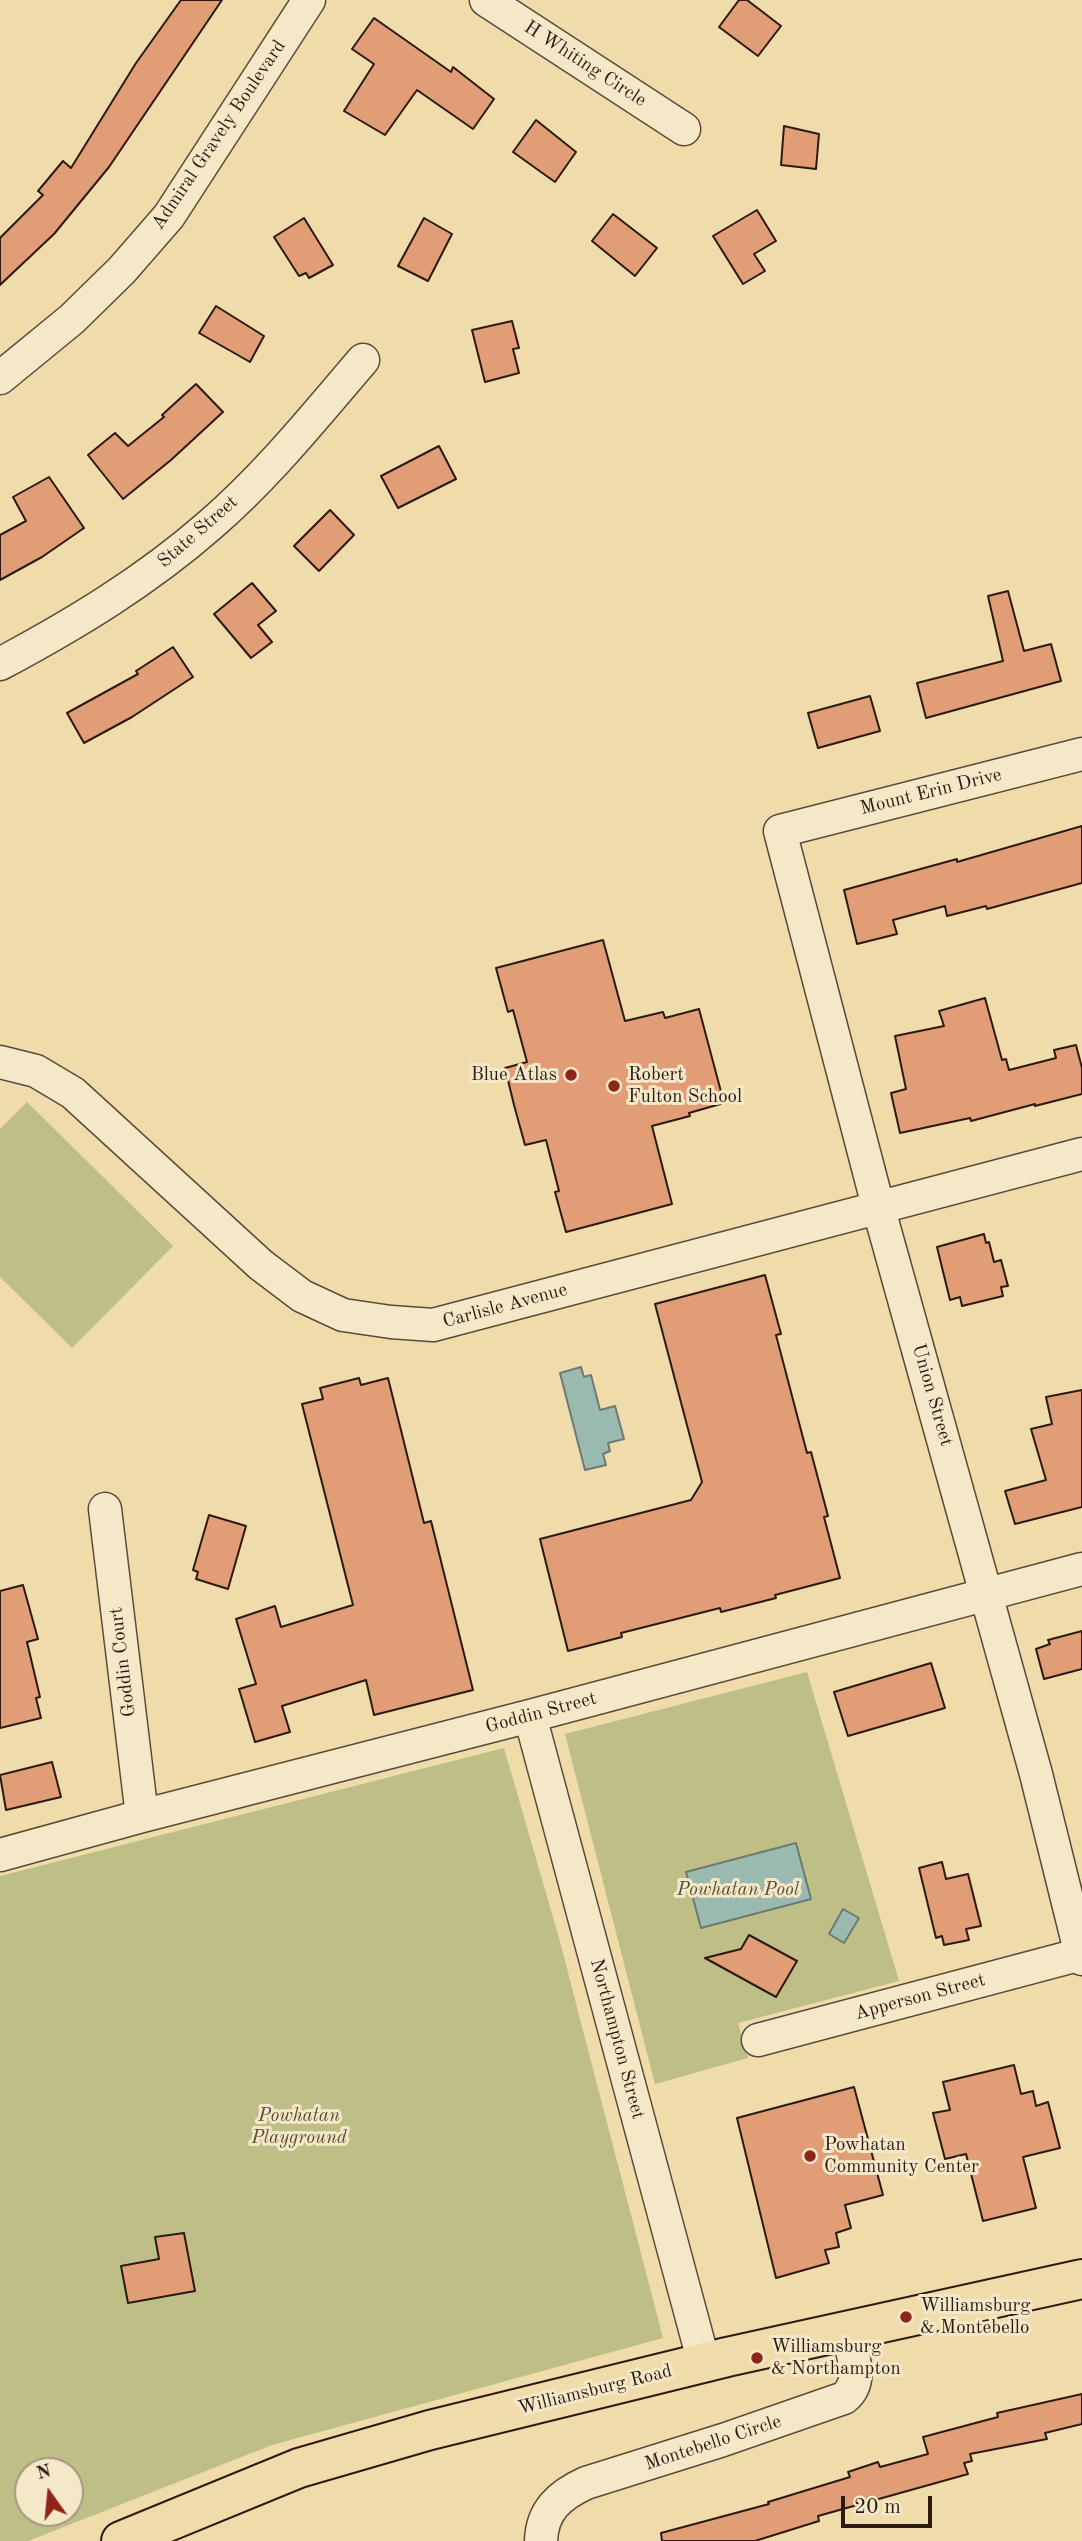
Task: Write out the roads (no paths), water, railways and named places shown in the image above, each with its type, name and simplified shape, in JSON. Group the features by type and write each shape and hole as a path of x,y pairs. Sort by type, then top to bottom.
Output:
{"main road":[{"name":"Williamsburg Road","path":"121,2541 299,2468 430,2430 704,2363 1082,2279"}],"street":[{"name":"Admiral Gravely Boulevard","path":"0,378 72,319 122,270 169,216 309,0"},
{"name":"H Whiting Circle","path":"486,0 684,129"},
{"name":"State Street","path":"0,664 71,625 136,584 211,524 282,455 363,360"},
{"name":"Mount Erin Drive","path":"780,831 1082,754"},
{"name":"Union Street","path":"780,831 878,1206 988,1594 1082,1956"},
{"name":"Carlisle Avenue","path":"0,1062 37,1071 73,1093 261,1265 302,1296 343,1315 391,1322 433,1325 1082,1154"},
{"name":"Goddin Court","path":"105,1509 142,1815"},
{"name":"Goddin Street","path":"0,1855 142,1815 530,1716 1082,1569"},
{"name":"Northampton Street","path":"530,1716 704,2363"},
{"name":"Apperson Street","path":"758,2040 1082,1956"},
{"name":"Montebello Circle","path":"541,2541 547,2514 555,2502 569,2491 586,2483 723,2441 844,2398 852,2391 856,2382 847,2331"}],"water":[{"path":"581,1367 584,1377 591,1375 600,1410 615,1406 624,1439 608,1443 610,1451 603,1454 606,1465 585,1470 560,1373"},
{"path":"796,1843 811,1899 701,1928 686,1872"},
{"path":"843,1909 859,1918 844,1943 829,1934"}],"place":[{"name":"Blue Atlas","path":"571,1075"},
{"name":"Robert Fulton School","path":"614,1086"},
{"name":"Powhatan Community Center","path":"810,2156"},
{"name":"Williamsburg & Montebello","path":"906,2317"},
{"name":"Williamsburg & Northampton","path":"757,2358"}],"park label":[{"name":"Powhatan Pool","path":"738,1890"},
{"name":"Powhatan Playground","path":"299,2127"}]}
